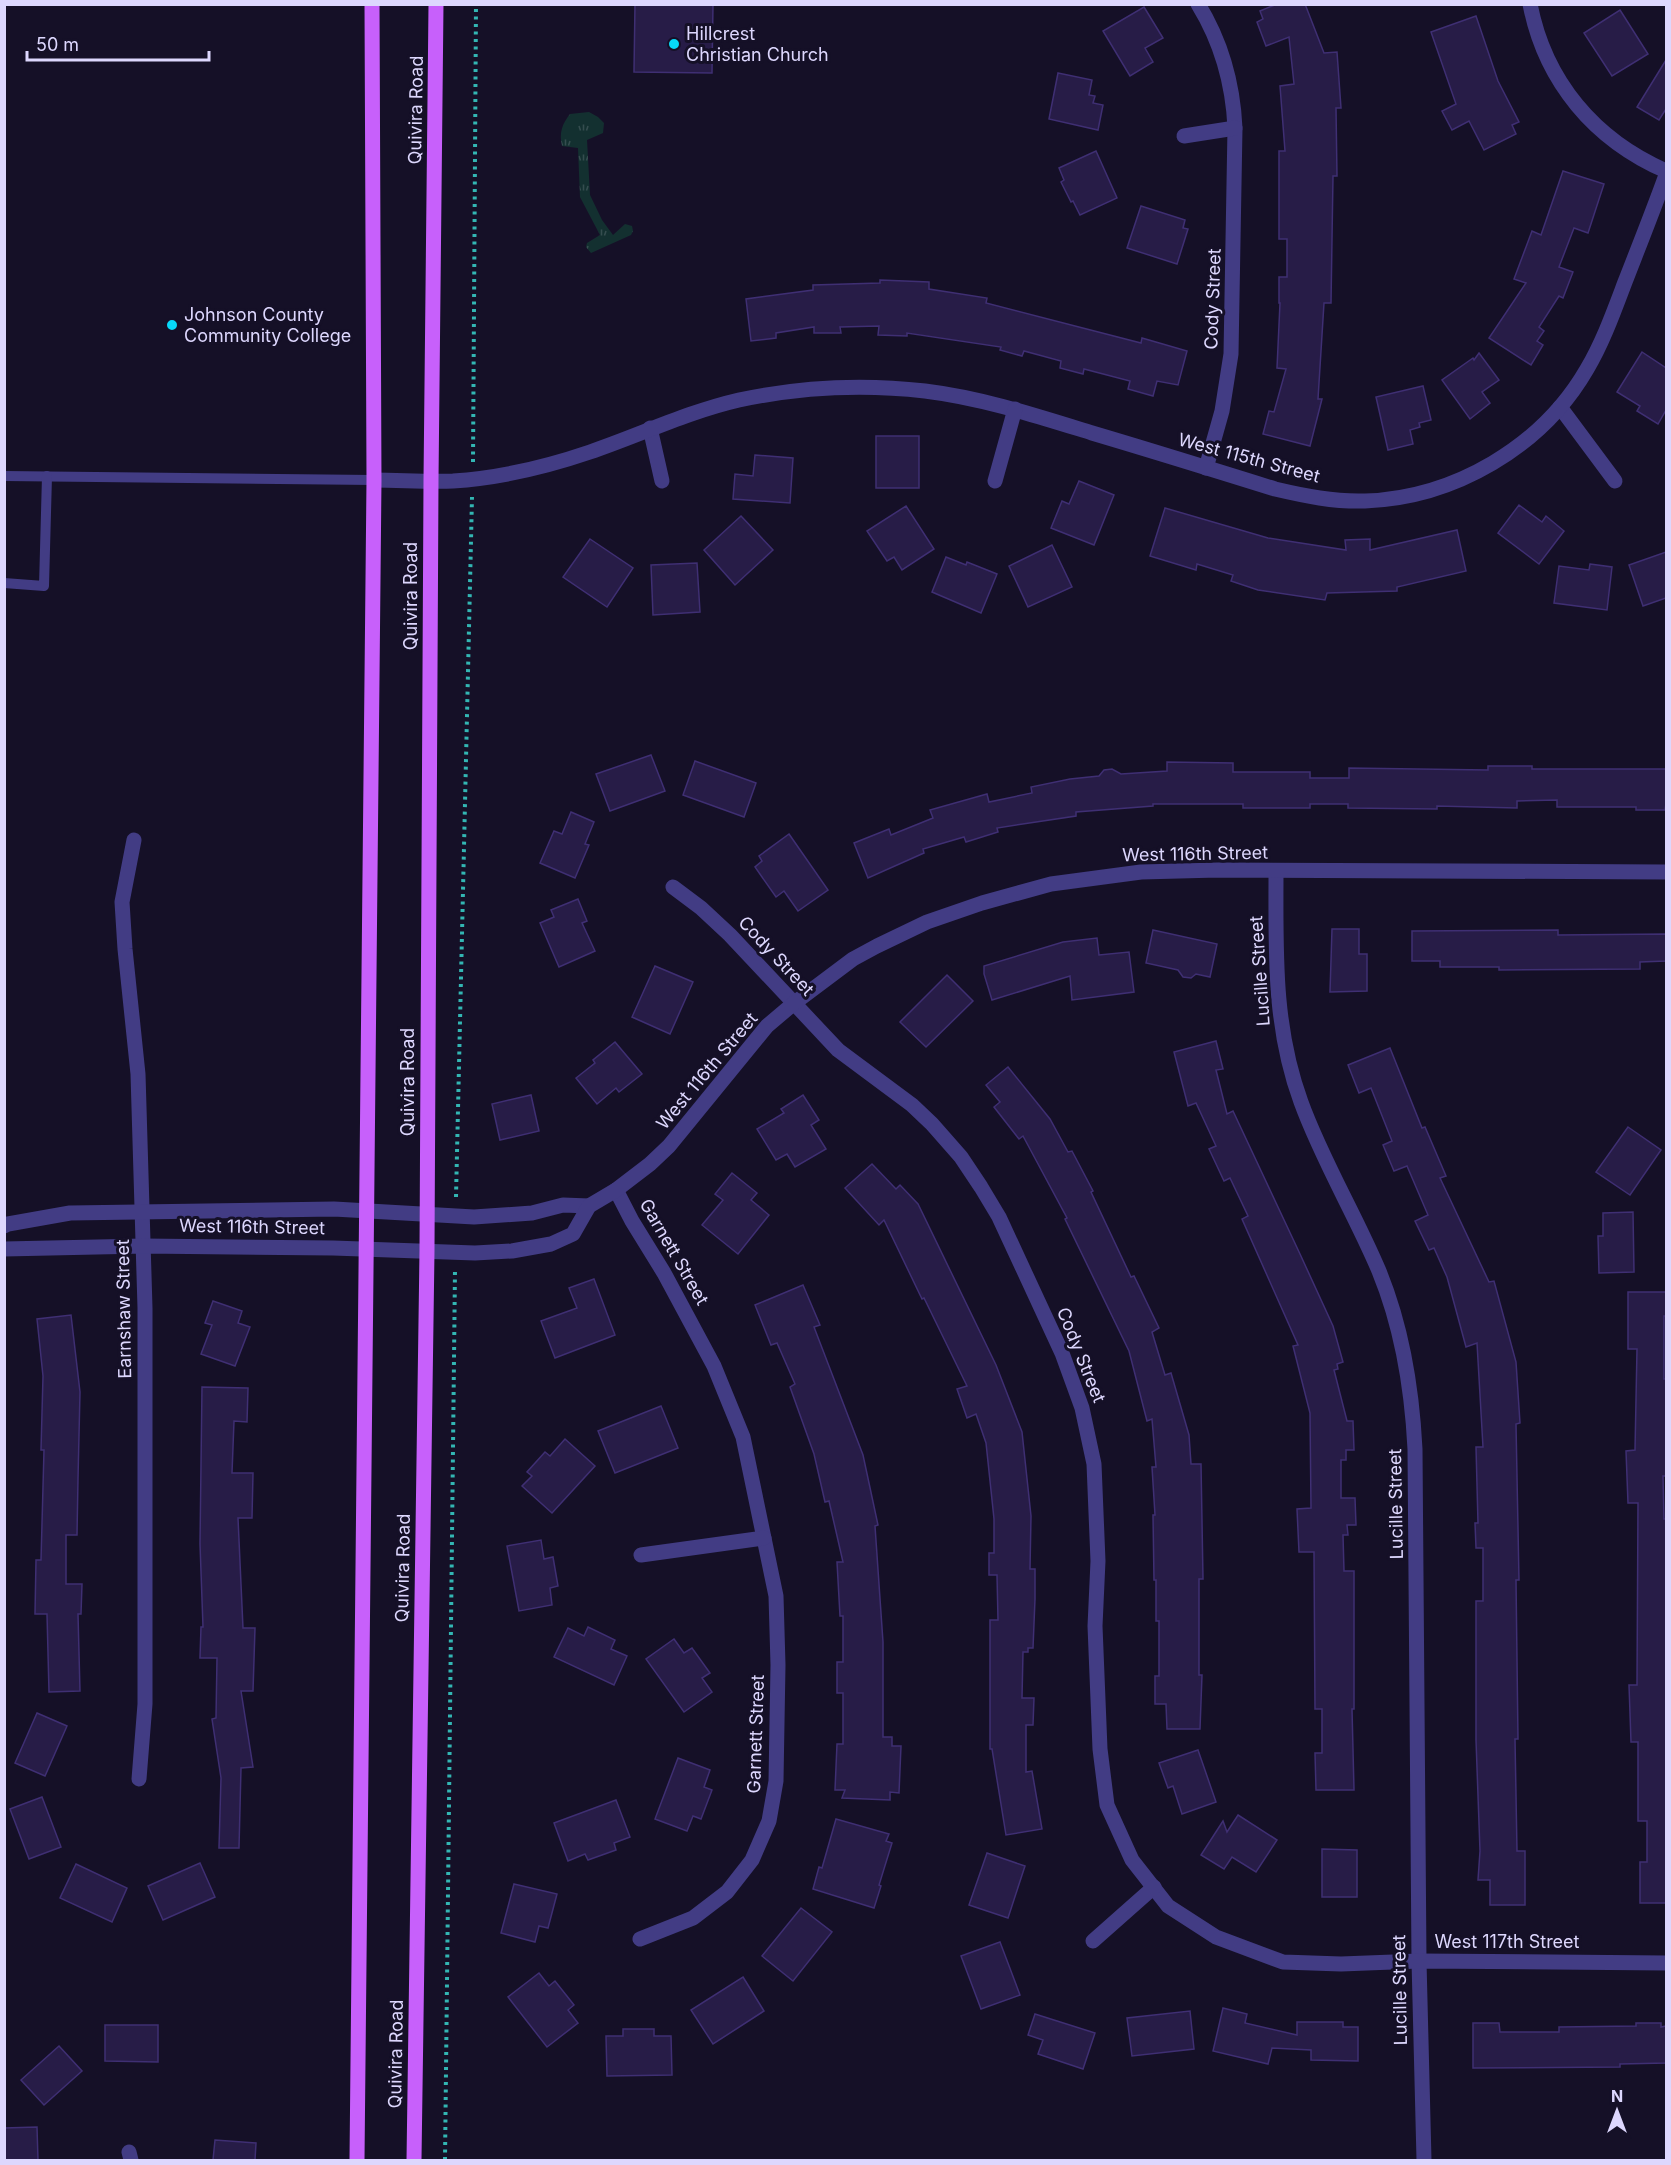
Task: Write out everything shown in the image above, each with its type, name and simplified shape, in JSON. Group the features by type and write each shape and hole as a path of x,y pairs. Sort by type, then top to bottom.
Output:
{"main road":[{"name":"Quivira Road","path":"357,2160 374,480 372,4"},
{"name":"Quivira Road","path":"414,2160 428,1251 431,481 436,4"}],"street":[{"name":"Cody Street","path":"1198,4 1225,60 1234,105 1235,128 1231,354 1222,411 1206,468"},
{"path":"1530,4 1540,42 1549,63 1573,103 1599,129 1626,151 1666,173"},
{"path":"1184,136 1235,128"},
{"name":"West 115th Street","path":"374,480 431,481 473,478 546,466 591,452 650,428 739,400 808,390 854,387 924,391 970,398 1015,409 1275,489 1317,498 1363,501 1398,497 1454,482 1496,462 1533,434 1560,407 1587,369 1608,327 1666,173"},
{"path":"1560,407 1615,481"},
{"path":"995,481 1015,409"},
{"path":"650,428 662,481"},
{"name":"Earnshaw Street","path":"134,840 122,902 138,1074 145,1308 145,1704 139,1779"},
{"name":"West 116th Street","path":"4,1249 143,1246 455,1252 512,1251 551,1244 573,1233 589,1206 616,1190 669,1146 767,1026 853,959 927,922 982,903 1051,884 1141,872 1218,870 1666,872"},
{"name":"Lucille Street","path":"1276,872 1278,1009 1288,1055 1300,1100 1321,1150 1379,1271 1394,1312 1413,1402 1419,1961 1424,2160"},
{"name":"Cody Street","path":"674,887 730,935 838,1050 912,1105 932,1124 961,1157 999,1217 1062,1353 1082,1408 1094,1464 1098,1561 1095,1626 1100,1749 1107,1805 1132,1860 1154,1887"},
{"name":"Garnett Street","path":"616,1190 714,1366 743,1437 776,1596 778,1665 776,1781 769,1821 752,1860 727,1893 693,1918 640,1939"},
{"name":"West 116th Street","path":"4,1226 70,1213 334,1209 455,1216 532,1213 563,1205 589,1206"},
{"path":"641,1555 764,1538"},
{"path":"1093,1941 1154,1887"},
{"name":"West 117th Street","path":"1154,1887 1168,1906 1216,1936 1283,1962 1341,1964 1419,1961 1666,1963"}],"lane":[{"path":"4,476 374,480"},
{"path":"4,583 44,586 47,476"}],"path":[{"path":"455,1216 466,846 473,478 476,4"},
{"path":"445,2160 455,1252"}],"green space":[{"path":"589,112 604,123 603,133 587,140 590,195 602,220 613,235 625,224 632,226 633,231 631,235 591,253 586,247 587,243 600,235 580,197 578,148 562,146 561,137 563,125 570,114"}],"building":[{"name":"Hillcrest Christian Church","path":"635,4 713,4 712,73 634,72"},
{"path":"1277,4 1305,4 1324,53 1337,52 1341,108 1336,108 1337,176 1333,176 1331,303 1324,303 1318,399 1322,399 1310,446 1263,434 1269,411 1274,412 1286,369 1277,368 1279,277 1287,277 1287,239 1279,239 1279,151 1285,151 1280,86 1294,84 1289,37 1266,46 1257,22 1263,19 1260,11"},
{"path":"1144,7 1163,38 1145,48 1153,62 1130,76 1103,31"},
{"path":"1620,10 1648,54 1612,76 1584,33"},
{"path":"1476,16 1498,81 1519,122 1512,125 1516,134 1484,150 1469,121 1452,130 1442,111 1456,104 1431,32"},
{"path":"1666,60 1666,109 1659,120 1637,107"},
{"path":"1058,73 1092,80 1089,95 1095,96 1093,103 1103,105 1098,130 1049,119"},
{"path":"1096,151 1117,198 1080,215 1061,182 1064,180 1059,168"},
{"path":"1563,171 1604,184 1588,233 1574,228 1559,267 1573,272 1563,298 1559,296 1539,327 1544,331 1537,341 1543,345 1531,365 1489,338 1526,283 1514,279 1532,231 1541,235"},
{"path":"1141,206 1185,220 1183,228 1188,229 1177,264 1127,248"},
{"path":"880,280 929,282 929,289 987,298 986,303 1141,343 1142,338 1187,351 1178,385 1157,381 1153,396 1128,389 1130,381 1084,369 1083,374 1060,368 1061,361 1024,351 1022,356 1000,350 1001,347 907,333 907,336 878,335 879,326 840,327 841,333 814,333 814,327 776,333 776,338 751,341 746,299 813,290 813,285 880,283"},
{"path":"1642,352 1666,368 1666,410 1658,424 1637,411 1640,406 1617,392"},
{"path":"1479,353 1499,380 1482,392 1490,403 1470,419 1442,380 1473,358 1474,360"},
{"path":"1423,386 1431,420 1419,423 1420,427 1410,430 1413,444 1388,450 1376,397"},
{"path":"876,436 919,436 919,488 876,488"},
{"path":"755,455 793,458 790,503 733,499 735,474 753,476"},
{"path":"1079,481 1114,495 1094,545 1051,528 1062,501 1069,504"},
{"path":"1519,505 1542,522 1546,516 1564,531 1539,564 1498,533"},
{"path":"906,506 934,549 902,570 894,557 887,561 867,531"},
{"path":"1165,508 1268,538 1346,550 1345,540 1370,539 1370,550 1457,530 1466,571 1397,587 1397,591 1327,593 1325,600 1258,590 1231,581 1233,575 1197,564 1196,570 1150,556"},
{"path":"741,516 773,550 735,585 704,550"},
{"path":"590,539 633,568 607,607 563,577"},
{"path":"1052,545 1072,587 1028,607 1009,566"},
{"path":"1666,552 1666,598 1643,606 1629,565"},
{"path":"946,557 966,565 967,562 997,574 981,613 932,592"},
{"path":"697,563 700,612 653,615 651,565"},
{"path":"1590,564 1612,567 1607,610 1554,603 1559,566 1589,570"},
{"path":"651,755 665,791 610,811 596,774"},
{"path":"695,761 756,783 744,817 683,795"},
{"path":"1167,762 1233,763 1233,772 1310,772 1310,778 1349,778 1349,768 1488,770 1488,766 1532,766 1532,769 1666,769 1666,803 1665,810 1636,810 1636,807 1557,807 1557,800 1517,801 1517,808 1437,806 1437,809 1348,808 1348,804 1310,804 1310,808 1243,808 1243,804 1153,804 1153,806 1076,812 1076,816 997,828 998,832 966,842 964,837 923,849 924,853 868,878 854,843 889,829 891,835 933,818 930,810 987,794 989,802 1032,793 1031,787 1099,776 1104,770 1112,769 1121,774 1167,771"},
{"path":"571,812 594,822 585,844 589,845 575,878 540,863 554,831 562,834"},
{"path":"789,834 828,890 798,911 784,891 776,897 755,867 762,861 759,856"},
{"path":"578,899 587,921 582,923 595,951 559,967 540,923 554,917 551,910"},
{"path":"1332,929 1359,929 1359,954 1367,954 1367,991 1330,992"},
{"path":"1153,930 1217,944 1210,977 1196,974 1191,978 1183,977 1178,970 1146,963"},
{"path":"1558,930 1558,935 1666,934 1666,961 1640,962 1640,969 1499,970 1499,967 1440,967 1440,961 1412,961 1412,931"},
{"path":"1097,938 1099,955 1129,952 1134,992 1072,1000 1070,976 992,1000 984,974 984,966 1063,942"},
{"path":"655,966 693,982 670,1034 632,1017"},
{"path":"947,975 973,1001 926,1047 900,1022"},
{"path":"1216,1041 1223,1069 1216,1070 1227,1114 1233,1111 1300,1254 1333,1326 1343,1362 1337,1364 1338,1369 1334,1370 1347,1421 1353,1421 1354,1450 1346,1450 1346,1460 1341,1460 1341,1498 1355,1498 1356,1525 1347,1525 1348,1535 1343,1535 1344,1571 1354,1571 1354,1709 1352,1709 1354,1790 1316,1790 1315,1753 1322,1753 1322,1709 1315,1709 1314,1552 1299,1552 1297,1509 1311,1508 1310,1413 1293,1346 1298,1345 1242,1219 1248,1216 1230,1178 1224,1181 1209,1149 1216,1146 1196,1103 1188,1106 1174,1052"},
{"path":"615,1042 642,1074 619,1092 616,1088 597,1104 576,1078 595,1063 593,1060"},
{"path":"1390,1048 1422,1128 1425,1127 1446,1176 1440,1178 1489,1282 1494,1281 1516,1362 1520,1423 1516,1424 1519,1580 1516,1580 1518,1739 1515,1739 1517,1851 1525,1851 1525,1905 1490,1905 1490,1880 1478,1880 1480,1851 1476,1740 1476,1601 1483,1601 1483,1548 1476,1548 1475,1523 1478,1523 1476,1447 1483,1447 1477,1343 1466,1347 1447,1277 1434,1248 1429,1250 1415,1221 1428,1215 1407,1166 1394,1171 1383,1145 1392,1141 1371,1088 1359,1093 1348,1065"},
{"path":"1008,1067 1050,1119 1068,1152 1072,1151 1093,1191 1091,1192 1131,1277 1134,1276 1159,1328 1152,1332 1165,1375 1171,1373 1189,1435 1191,1464 1201,1464 1203,1579 1199,1579 1199,1675 1202,1675 1200,1729 1167,1729 1166,1704 1155,1704 1155,1676 1159,1676 1159,1621 1156,1621 1156,1580 1154,1580 1153,1515 1155,1515 1152,1467 1156,1467 1152,1419 1147,1421 1129,1351 1065,1219 1067,1218 1023,1136 1019,1139 994,1107 1000,1102 986,1085"},
{"path":"531,1095 539,1131 500,1140 492,1104"},
{"path":"803,1095 819,1120 811,1125 826,1149 795,1167 787,1154 776,1160 757,1129 784,1113 781,1109"},
{"path":"1628,1127 1661,1150 1630,1195 1596,1172"},
{"path":"872,1164 896,1189 900,1185 918,1204 996,1365 1022,1432 1031,1516 1030,1569 1035,1569 1035,1599 1033,1648 1028,1648 1028,1652 1023,1652 1022,1698 1034,1698 1033,1725 1026,1725 1026,1772 1032,1771 1042,1829 1006,1835 992,1749 990,1749 990,1620 998,1620 997,1575 989,1575 989,1553 994,1553 994,1519 986,1443 976,1414 967,1418 957,1389 967,1386 884,1220 879,1225 845,1188"},
{"path":"732,1173 757,1193 751,1200 769,1215 738,1254 702,1225 723,1200 715,1194"},
{"path":"1633,1212 1634,1272 1599,1273 1598,1236 1603,1236 1603,1213"},
{"path":"594,1279 615,1335 555,1358 541,1321 577,1308 569,1288"},
{"path":"803,1285 820,1325 814,1327 863,1455 878,1525 875,1526 883,1642 883,1737 892,1737 892,1746 901,1746 899,1793 890,1792 890,1800 842,1798 845,1790 835,1790 837,1744 843,1744 843,1693 837,1693 837,1662 843,1662 843,1616 840,1616 837,1562 843,1562 829,1501 825,1502 814,1454 790,1387 795,1384 777,1343 771,1345 755,1305"},
{"path":"1628,1292 1666,1292 1664,1379 1666,1379 1666,1476 1663,1476 1664,1519 1666,1519 1666,1903 1640,1903 1640,1862 1647,1862 1647,1821 1638,1821 1638,1742 1631,1742 1629,1685 1637,1685 1638,1503 1628,1503 1626,1451 1635,1450 1637,1349 1628,1349"},
{"path":"213,1301 242,1311 238,1323 250,1327 235,1366 201,1354 212,1325 205,1323"},
{"path":"71,1315 80,1392 77,1535 66,1535 66,1584 82,1584 81,1614 78,1614 80,1691 49,1692 47,1614 35,1614 36,1560 41,1560 44,1450 41,1450 43,1376 37,1319"},
{"path":"202,1387 248,1388 247,1422 234,1421 232,1473 253,1473 252,1518 238,1518 243,1628 255,1628 253,1691 241,1691 253,1767 241,1768 239,1848 219,1848 221,1778 212,1719 216,1718 217,1658 200,1658 201,1627 203,1627 200,1544"},
{"path":"661,1406 678,1448 615,1473 598,1431"},
{"path":"565,1439 595,1466 552,1513 522,1486 532,1476 527,1472 545,1452 550,1456"},
{"path":"541,1540 544,1559 553,1557 558,1586 550,1588 552,1605 519,1611 507,1546"},
{"path":"588,1627 615,1640 611,1649 627,1656 614,1685 554,1657 568,1628 584,1636"},
{"path":"674,1639 684,1653 692,1648 710,1673 702,1678 712,1692 684,1712 646,1659"},
{"path":"37,1713 67,1726 45,1776 15,1763"},
{"path":"1198,1750 1216,1802 1182,1814 1173,1786 1168,1788 1159,1763"},
{"path":"678,1758 710,1770 704,1787 712,1790 701,1819 693,1816 687,1831 655,1819"},
{"path":"42,1797 61,1847 29,1859 10,1809"},
{"path":"616,1800 630,1837 614,1843 616,1850 588,1860 585,1854 568,1861 554,1823"},
{"path":"1238,1815 1277,1840 1256,1872 1232,1857 1224,1869 1201,1855 1223,1821 1227,1832"},
{"path":"836,1819 889,1834 886,1841 892,1843 874,1908 813,1889 819,1867 822,1868"},
{"path":"1322,1849 1357,1850 1357,1897 1322,1897"},
{"path":"987,1853 1025,1866 1008,1918 969,1905"},
{"path":"200,1863 215,1897 163,1920 148,1886"},
{"path":"76,1864 127,1888 112,1922 60,1898"},
{"path":"514,1884 557,1894 548,1928 539,1926 535,1942 501,1933"},
{"path":"801,1908 832,1932 793,1981 762,1956"},
{"path":"1000,1942 1020,1995 981,2009 961,1956"},
{"path":"539,1973 549,1986 555,1981 574,2005 568,2010 578,2023 547,2047 508,1997"},
{"path":"743,1977 764,2011 713,2044 691,2010"},
{"path":"1223,2008 1247,2014 1245,2023 1297,2035 1297,2022 1343,2022 1343,2027 1358,2027 1358,2061 1311,2060 1311,2050 1272,2048 1268,2064 1213,2051"},
{"path":"1190,2011 1194,2049 1132,2056 1127,2018"},
{"path":"1035,2014 1095,2033 1083,2069 1038,2054 1043,2040 1028,2035"},
{"path":"1473,2023 1499,2023 1500,2032 1559,2032 1559,2027 1636,2026 1636,2023 1661,2023 1661,2027 1666,2026 1666,2063 1620,2064 1620,2067 1473,2068"},
{"path":"105,2025 158,2025 158,2062 105,2061"},
{"path":"623,2029 654,2029 654,2036 671,2036 672,2075 607,2076 606,2036 623,2036"},
{"path":"59,2046 82,2071 44,2105 21,2080"},
{"path":"37,2127 38,2160 4,2160 4,2128"},
{"path":"215,2140 256,2143 255,2160 213,2160"}],"place":[{"name":"Hillcrest Christian Church","path":"674,44"},
{"name":"Johnson County Community College","path":"172,325"}]}
